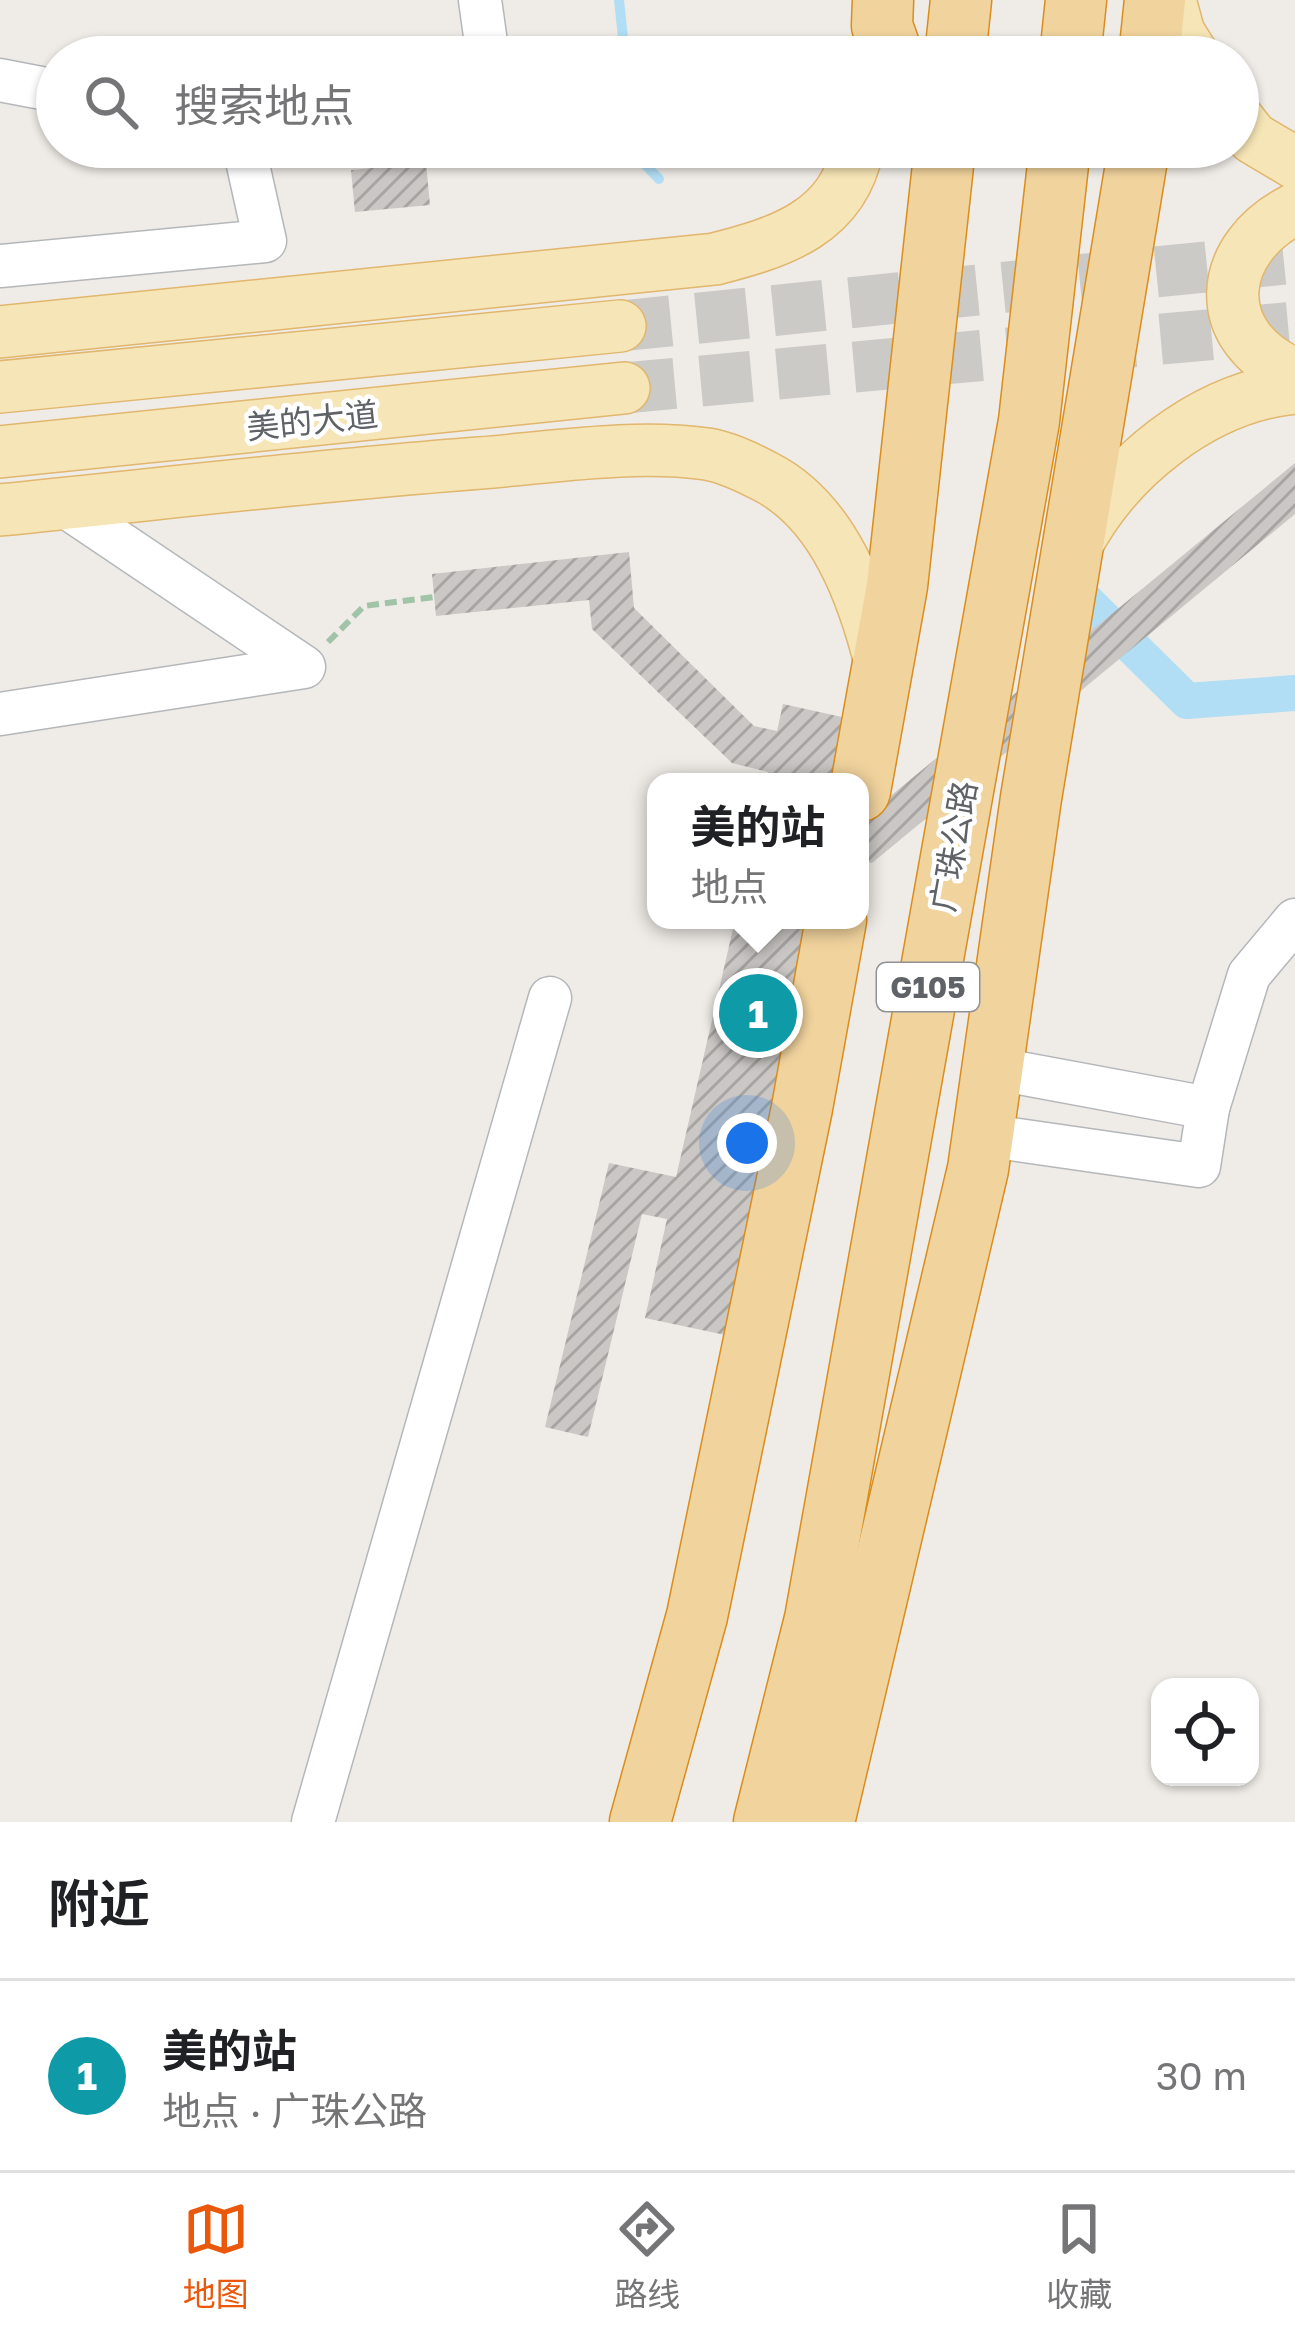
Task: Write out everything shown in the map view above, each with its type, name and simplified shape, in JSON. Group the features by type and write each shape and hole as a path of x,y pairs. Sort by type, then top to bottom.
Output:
{"highway":[{"path":"957,36 961,0"},
{"path":"1072,36 1076,0"},
{"path":"1150,36 1154,0"},
{"path":"863,773 897,586 936,168"},
{"name":"广珠公路","path":"764,1822 815,1619 1029,422 1058,168"},
{"path":"824,1822 973,1192 1031,798 1136,168"},
{"name":"G105","path":"640,1822 697,1616 834,929"}],"main road":[{"path":"1170,0 1180,36"},
{"path":"1259,141 1295,164"},
{"path":"0,332 715,260 780,242 819,216 854,168"},
{"path":"1295,209 1267,223 1242,251 1231,293 1253,347 1270,364 1295,374"},
{"name":"美的大道","path":"0,387 620,326"},
{"name":"美的大道","path":"0,452 624,388"},
{"path":"1072,554 1093,513 1176,434 1244,396 1295,388"},
{"path":"0,510 380,470 628,451 713,455 770,478 808,508 841,557 866,608 882,670"}],"street":[{"path":"480,0 485,36"},
{"path":"0,80 36,90"},
{"path":"0,266 265,241 249,168"},
{"path":"62,504 304,667"},
{"path":"0,714 304,667"},
{"path":"983,1135 1199,1166 1208,1108 1250,975 1295,920"},
{"path":"313,1822 550,998"},
{"path":"992,1068 1208,1108"}],"path":[{"path":"304,667 364,606 434,597"}],"building":[{"path":"426,168 430,205 355,212 351,170"},
{"path":"1295,463 1295,514 872,863 871,812"},
{"path":"629,552 634,608 754,726 777,731 783,704 869,723 857,773 768,773 732,763 592,629 589,600 436,616 432,574"},
{"path":"733,929 822,929 730,1336 645,1318 667,1219 642,1214 588,1437 545,1427 609,1163 676,1177"}],"waterway":[{"path":"619,0 623,36"},
{"path":"648,168 659,179"},
{"path":"1084,599 1187,701 1295,693"}],"tunnel":[{"path":"620,326 1295,258"},
{"path":"624,388 1295,327"}],"place":[{"name":"美的站","path":"758,1013"}]}
